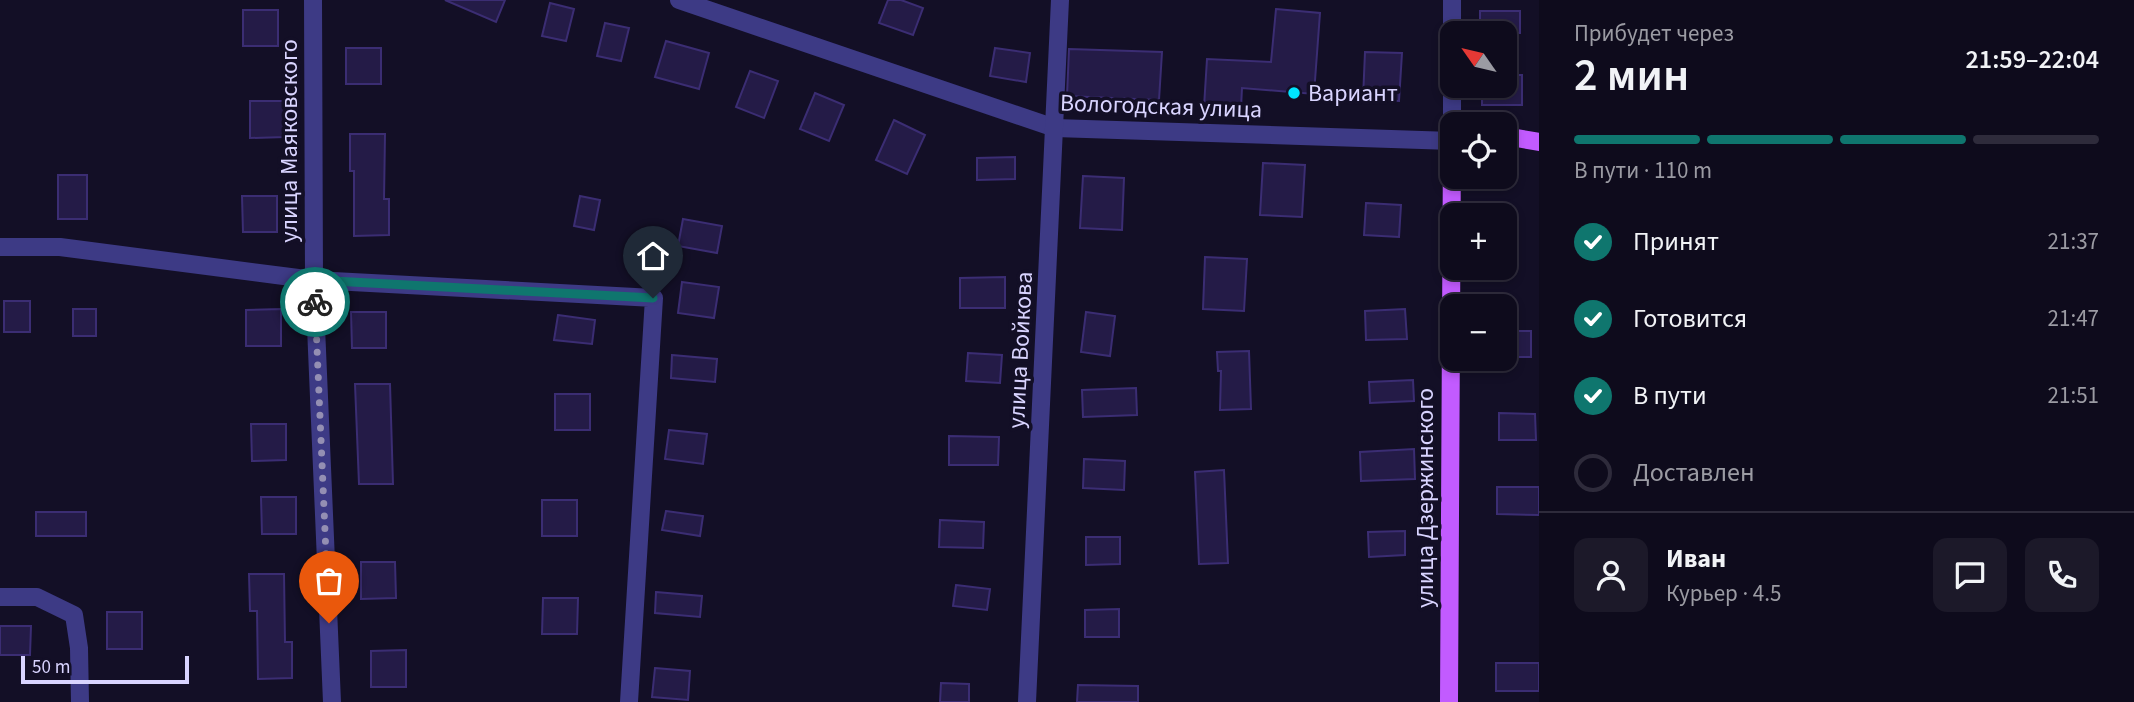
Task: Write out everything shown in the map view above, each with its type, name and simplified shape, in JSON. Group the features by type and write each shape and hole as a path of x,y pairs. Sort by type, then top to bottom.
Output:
{"main road":[{"path":"1517,138 1539,142"},
{"name":"улица Дзержинского","path":"1448,702 1452,189"}],"street":[{"name":"улица Маяковского","path":"313,0 314,280 332,702"},
{"name":"Вологодская улица","path":"679,0 1055,128 1440,141"},
{"name":"улица Войкова","path":"1027,702 1060,0"},
{"name":"улица Дзержинского","path":"1451,0 1452,112"},
{"path":"0,247 60,247 314,280 653,298 629,702"},
{"path":"0,597 37,597 74,615 79,648 80,702"}],"building":[{"path":"445,0 505,0 496,22"},
{"path":"888,0 901,0 923,8 913,35 879,23"},
{"path":"550,3 574,9 566,41 542,36"},
{"path":"1276,9 1320,13 1314,94 1242,88 1241,108 1204,107 1207,59 1271,62"},
{"path":"243,10 278,10 278,46 243,46"},
{"path":"1480,11 1520,11 1520,33 1517,33 1517,21 1480,21"},
{"path":"605,23 629,28 621,61 597,56"},
{"path":"666,41 709,53 699,89 655,77"},
{"path":"346,48 381,48 381,84 346,84"},
{"path":"995,48 1030,53 1026,82 990,76"},
{"path":"1069,49 1162,52 1159,100 1067,96"},
{"path":"1365,52 1402,53 1399,101 1363,99"},
{"path":"750,71 778,81 764,118 736,107"},
{"path":"1517,75 1522,75 1522,105 1482,105 1482,98 1517,98"},
{"path":"815,93 844,105 829,141 800,129"},
{"path":"250,101 285,101 285,137 250,138"},
{"path":"894,120 925,135 907,174 876,160"},
{"path":"350,134 385,134 384,199 389,199 389,235 354,236 354,171 350,171"},
{"path":"1015,157 1015,179 977,180 977,158"},
{"path":"1263,163 1305,165 1302,217 1260,215"},
{"path":"58,175 87,175 87,219 58,219"},
{"path":"1083,176 1124,178 1122,230 1080,228"},
{"path":"242,196 277,196 277,232 243,232"},
{"path":"580,196 600,200 594,230 574,226"},
{"path":"1366,203 1401,205 1399,237 1364,235"},
{"path":"683,219 722,226 717,253 678,246"},
{"path":"1205,257 1247,259 1244,311 1203,309"},
{"path":"1005,277 1005,308 960,308 960,278"},
{"path":"682,282 719,287 714,318 678,313"},
{"path":"4,301 30,301 30,332 4,332"},
{"path":"73,309 96,309 96,336 73,336"},
{"path":"281,309 281,346 246,346 246,310"},
{"path":"1405,309 1407,339 1366,340 1365,311"},
{"path":"351,312 386,312 386,348 352,348"},
{"path":"1086,312 1115,316 1110,356 1081,352"},
{"path":"558,315 595,320 592,344 554,340"},
{"path":"1517,331 1531,331 1531,357 1517,357"},
{"path":"1249,351 1251,409 1220,410 1221,371 1218,371 1217,352"},
{"path":"968,353 1002,355 1000,383 966,381"},
{"path":"672,355 717,359 715,382 671,378"},
{"path":"1413,380 1414,401 1370,403 1369,382"},
{"path":"355,384 390,384 393,484 359,484"},
{"path":"1136,388 1137,415 1083,417 1082,390"},
{"path":"555,394 590,394 590,430 555,430"},
{"path":"1499,413 1535,414 1536,440 1499,440"},
{"path":"251,424 286,424 286,460 252,461"},
{"path":"669,430 707,434 703,464 665,459"},
{"path":"949,436 999,437 998,465 949,465"},
{"path":"1414,449 1415,479 1361,481 1360,452"},
{"path":"1084,459 1125,461 1124,490 1083,488"},
{"path":"1224,470 1228,563 1199,564 1195,472"},
{"path":"1497,487 1539,487 1539,515 1497,514"},
{"path":"261,497 296,497 296,534 262,534"},
{"path":"542,500 577,500 577,536 542,536"},
{"path":"666,511 703,516 700,536 662,530"},
{"path":"36,512 86,512 86,536 36,536"},
{"path":"940,520 984,522 983,548 939,547"},
{"path":"1405,531 1405,555 1369,557 1368,532"},
{"path":"1086,537 1120,537 1120,564 1086,565"},
{"path":"361,562 395,562 396,598 361,599"},
{"path":"249,574 284,574 285,642 292,642 292,678 258,679 257,611 250,611"},
{"path":"956,585 990,589 987,610 953,606"},
{"path":"656,592 702,596 700,617 655,613"},
{"path":"543,598 578,598 577,634 542,634"},
{"path":"1119,609 1119,637 1085,637 1085,610"},
{"path":"107,612 142,612 142,649 107,649"},
{"path":"0,626 31,626 30,655 0,655"},
{"path":"406,650 406,687 371,687 371,651"},
{"path":"1496,663 1539,663 1539,691 1496,691"},
{"path":"655,668 690,671 688,700 652,697"},
{"path":"941,683 969,684 969,702 940,702"},
{"path":"1078,685 1138,686 1138,702 1077,702"}],"way so far":[{"path":"315,302 329,623"}],"place":[{"name":"Вариант","path":"1294,93"}],"route":[{"path":"315,302 314,280 653,298"}]}
